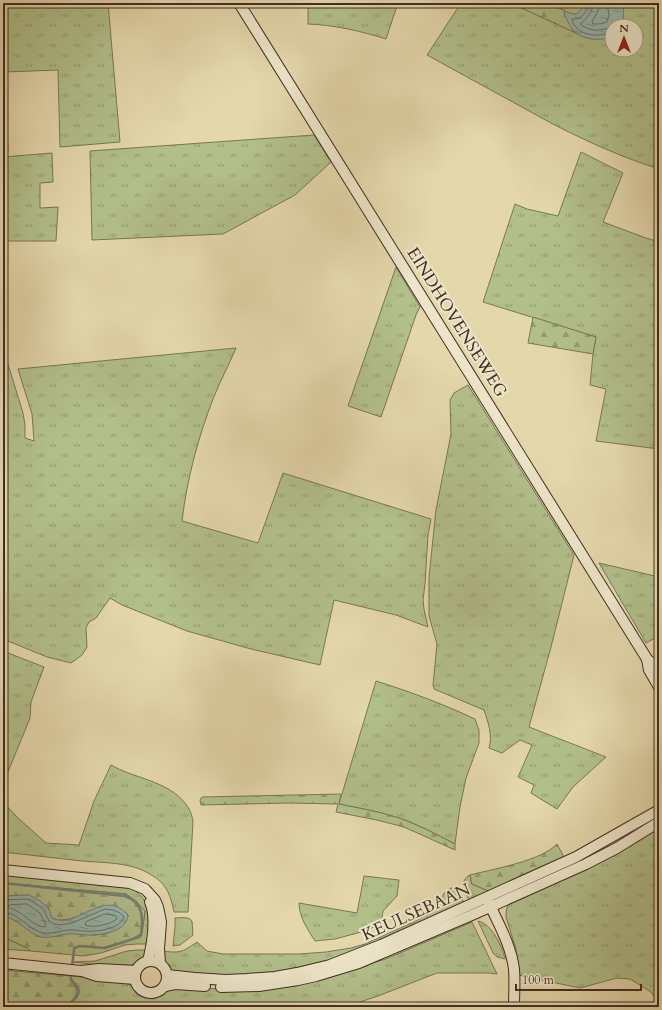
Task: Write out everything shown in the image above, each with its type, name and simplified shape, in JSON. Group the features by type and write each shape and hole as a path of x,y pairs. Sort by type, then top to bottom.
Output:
{"main road":[{"name":"EINDHOVENSEWEG","path":"239,3 647,659 655,666 659,673"},
{"name":"EINDHOVENSEWEG","path":"647,659 649,670 659,687"},
{"name":"KEULSEBAAN","path":"166,986 175,984 225,987 259,986 291,982 360,963 472,916 489,902 576,857 659,810"},
{"name":"KEULSEBAAN","path":"168,975 233,980 275,977 330,965 586,864 617,848 659,822"},
{"path":"3,870 120,882 137,885 145,889 150,893 158,907 161,922 159,949 160,963"},
{"path":"137,885 147,898 153,912 151,948 148,961"},
{"path":"489,902 507,942 513,963 514,1007"},
{"path":"148,961 160,963 168,975 166,986 160,991 149,994 139,989 136,984 135,975 139,966 148,961"},
{"path":"3,963 75,970 97,976 135,975"}],"green space":[{"path":"3,3 108,3 120,142 60,147 58,70 4,72 8,151 3,151"},
{"path":"308,3 398,3 386,39 347,29 308,24"},
{"path":"461,3 511,3 587,38 604,37 604,58 644,58 644,18 623,18 623,8 621,3 659,3 659,169 617,154 564,130 427,55"},
{"path":"511,3 548,3 565,11 564,13 574,32 578,34"},
{"path":"548,3 585,3 580,12 576,14"},
{"path":"314,135 331,162 295,195 223,234 92,240 90,151"},
{"path":"581,152 623,173 603,222 659,242 659,449 596,441 606,389 590,385 596,337 483,302 515,204 527,209 558,216"},
{"path":"52,153 53,182 40,183 40,208 58,207 56,241 3,241 3,157"},
{"path":"396,267 420,307 381,417 348,406"},
{"path":"533,317 596,337 593,354 528,343"},
{"path":"3,348 23,413 25,438 34,441 32,414 18,369 236,348 216,392 203,429 190,474 182,521 258,543 283,473 431,519 428,535 423,600 428,627 396,615 334,600 320,665 251,649 187,631 122,605 110,598 96,618 89,622 86,628 87,647 82,655 71,663 47,657 3,639"},
{"path":"468,385 574,555 529,727 606,757 573,787 557,809 531,793 534,785 518,777 532,745 520,740 502,753 489,748 490,733 484,710 434,689 433,685 437,644 429,616 429,577 436,510 451,434 450,400 454,393"},
{"path":"599,563 659,577 659,636 646,643"},
{"path":"3,651 44,667 31,702 30,718 3,784"},
{"path":"376,681 427,698 475,719 479,730 479,743 466,778 455,844 422,827 393,816 339,804"},
{"path":"111,765 154,782 174,792 190,810 193,821 188,912 174,912 168,891 162,883 145,871 137,868 119,864 3,852 3,802 18,818 46,843 79,845 94,801"},
{"path":"341,794 339,804 396,817 434,833 455,844 455,850 404,827 336,812 338,804 288,803 201,805 200,800 202,797"},
{"path":"659,826 659,1005 651,992 630,979 617,978 580,988 518,975 516,949 506,917 508,904"},
{"path":"557,844 565,859 491,892 472,884 470,875 529,860 550,850"},
{"path":"3,874 131,888 138,893 147,906 149,928 147,944 125,945 101,953 83,956 73,955 74,950 77,947 84,946 95,948 130,940 142,933 145,911 126,894 3,883"},
{"path":"470,875 472,884 491,892 470,902 465,891 464,880"},
{"path":"364,876 399,880 397,896 383,911 381,924 361,932 335,939 315,941 302,918 299,903 357,913"},
{"path":"3,883 126,894 136,901 145,911 142,933 130,940 101,948 84,946 77,947 74,950 73,955 31,951 6,938 3,938 3,917 11,918 35,934 43,937 69,933 94,935 109,933 104,905 71,919 58,920 52,918 48,907 29,895 3,896"},
{"path":"451,888 455,888 457,890 465,904 378,944 305,969 234,977 172,972 163,961 161,951 180,951 197,942 207,951 223,954 299,954 351,948 365,944 418,920 433,909 446,891"},
{"path":"175,918 190,919 192,921 193,935 180,945 173,946 175,927"},
{"path":"478,921 488,926 496,936 505,959 497,957 493,953"},
{"path":"472,922 497,974 437,973 345,1007 64,1007 69,1002 75,986 71,976 119,981 129,984 140,996 154,999 176,987 220,989 345,971 386,959"},
{"path":"3,938 6,938 31,951 3,949"},
{"path":"146,950 145,956 130,966 119,967 72,962 95,961 127,951"},
{"path":"3,970 71,976 76,990 76,995 72,1001 64,1007 3,1007"}],"water":[{"path":"585,3 621,3 624,14 623,18 604,18 604,39 592,39 581,36 572,29 565,15 565,11 575,14 581,10"},
{"path":"29,895 48,907 52,918 61,920 71,919 100,907 109,905 119,907 128,915 127,920 120,928 105,934 66,934 41,937 33,934 12,919 3,917 3,896"}],"waterway":[{"path":"3,883 125,896 136,903 142,917 141,935 139,937 105,948 80,946 74,948 72,967"},
{"path":"65,1007 77,997 79,991 71,980 71,972"}]}
